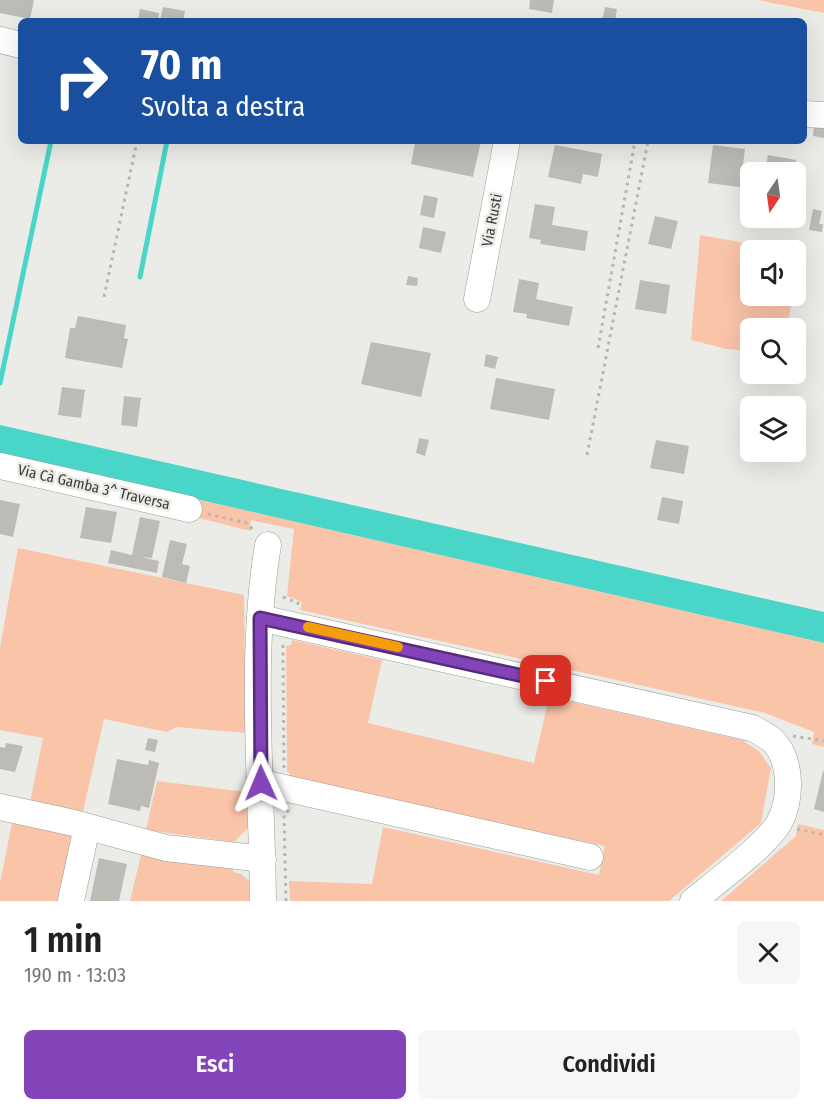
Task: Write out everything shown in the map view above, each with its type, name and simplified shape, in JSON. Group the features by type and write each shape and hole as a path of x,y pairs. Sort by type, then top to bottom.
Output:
{"street":[{"path":"0,40 18,44"},
{"path":"807,114 824,115"},
{"name":"Via Rusti","path":"477,299 506,144"},
{"name":"Via Cà Gamba 3^ Traversa","path":"0,466 189,509"},
{"path":"263,901 263,859 273,779 260,618 262,582 268,544"},
{"path":"260,618 752,728 771,739 782,753 785,765 787,798 778,824 746,856 693,901"},
{"path":"273,779 590,856"},
{"path":"0,807 87,826 166,848 263,859"},
{"path":"70,900 87,826"}],"path":[{"path":"104,297 136,144"},
{"path":"598,348 634,144"},
{"path":"587,455 647,144"},
{"path":"189,509 247,523 268,544"},
{"path":"273,779 283,646 289,643"},
{"path":"286,901 284,815 297,805"},
{"path":"778,824 824,835"}],"shaded area":[{"path":"757,0 824,0 824,13"},
{"path":"700,235 740,242 740,306 791,306 789,318 740,318 740,350 691,340"},
{"path":"0,454 824,643 824,747 812,744 814,732 765,713 300,610 302,602 287,596 294,529 251,520 250,531 191,516"},
{"path":"18,548 244,595 246,733 176,727 167,732 104,719 82,816 30,802 43,738 0,730 0,648"},
{"path":"292,640 382,660 368,723 534,763 549,697 742,740 759,751 771,768 761,823 669,901 290,901 289,881 372,884 383,827 599,875 605,846 294,780 287,771 286,646 291,645"},
{"path":"157,781 247,792 248,828 234,842 146,830"},
{"path":"13,818 76,831 65,901 0,901 0,883"},
{"path":"798,824 824,830 824,901 721,901 796,836"},
{"path":"141,855 234,866 233,872 241,874 249,881 249,901 130,901"}],"water":[{"path":"0,425 824,612 824,643 0,454"}],"building":[{"path":"0,0 34,0 30,18 0,13"},
{"path":"530,0 554,0 552,13 529,9"},
{"path":"163,7 185,11 184,18 161,18"},
{"path":"605,7 617,9 616,18 603,18"},
{"path":"140,9 159,13 158,18 138,18"},
{"path":"814,124 824,125 824,138 813,136"},
{"path":"415,144 480,144 473,177 411,164"},
{"path":"555,145 602,154 598,177 583,174 581,184 548,177"},
{"path":"713,145 745,149 743,162 740,162 740,187 708,183"},
{"path":"768,155 796,160 796,162 767,162"},
{"path":"424,195 438,198 434,218 420,215"},
{"path":"535,204 555,207 552,225 588,231 585,251 540,244 541,240 529,238"},
{"path":"813,209 822,211 819,224 823,224 822,232 809,230"},
{"path":"655,216 678,221 671,249 648,244"},
{"path":"423,227 446,232 441,253 419,248"},
{"path":"408,276 418,278 417,286 406,285"},
{"path":"519,279 539,283 536,299 573,307 569,326 526,318 527,314 513,312"},
{"path":"640,280 670,285 666,314 635,309"},
{"path":"78,316 126,325 124,338 128,339 122,368 65,358 70,328 75,328"},
{"path":"371,342 431,353 421,397 361,384"},
{"path":"486,354 498,357 495,369 484,366"},
{"path":"496,378 555,389 549,420 490,409"},
{"path":"62,387 85,390 81,418 58,415"},
{"path":"124,396 141,398 137,427 121,425"},
{"path":"419,438 429,440 425,456 416,453"},
{"path":"656,440 689,446 684,474 650,468"},
{"path":"662,497 683,501 679,524 657,520"},
{"path":"0,500 20,504 13,537 0,534"},
{"path":"86,507 117,512 111,543 80,538"},
{"path":"140,517 160,521 152,558 141,557 159,561 157,573 108,563 111,550 132,555"},
{"path":"170,540 187,544 182,564 190,566 186,583 162,577"},
{"path":"148,738 158,740 155,752 145,750"},
{"path":"6,743 23,746 15,772 0,769 0,747 5,748"},
{"path":"117,759 148,765 149,760 159,763 149,808 141,806 140,811 108,804"},
{"path":"824,771 824,812 814,809"},
{"path":"99,858 127,864 119,901 90,901"}],"waterway":[{"path":"0,383 50,144"},
{"path":"140,277 166,144"}],"slow traffic":[{"path":"308,627 398,647"}],"route":[{"path":"261,783 260,618 294,623 546,681"}]}
